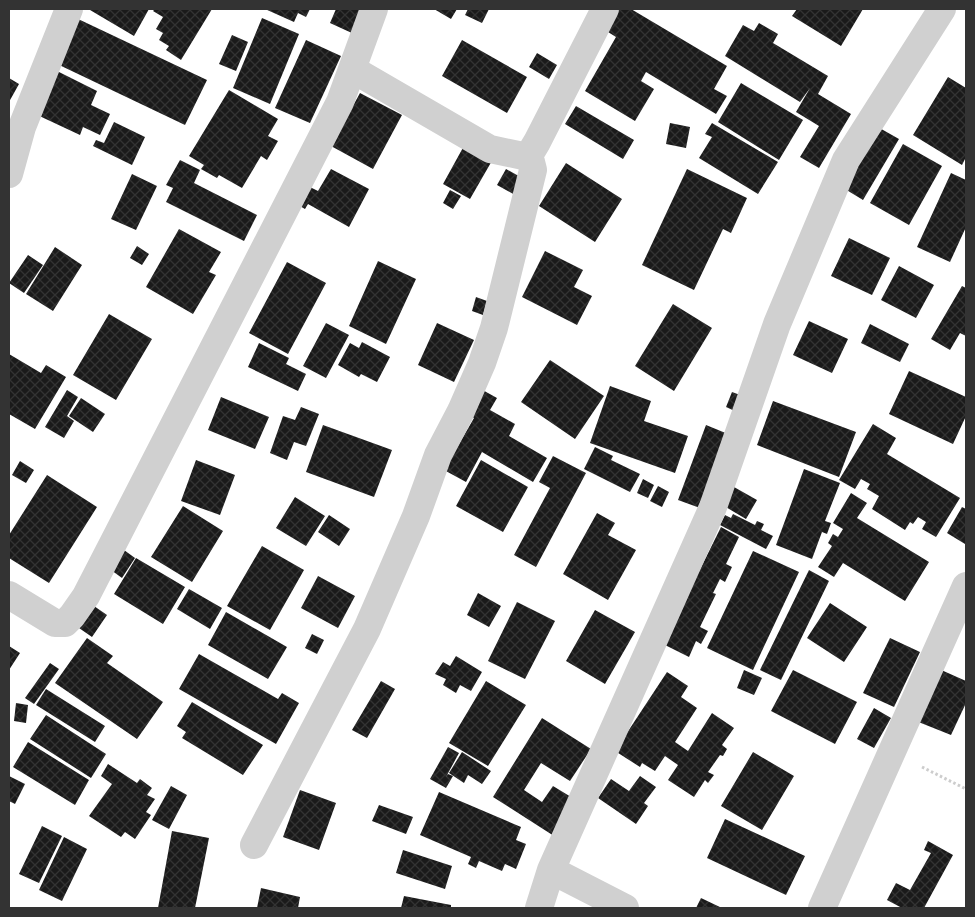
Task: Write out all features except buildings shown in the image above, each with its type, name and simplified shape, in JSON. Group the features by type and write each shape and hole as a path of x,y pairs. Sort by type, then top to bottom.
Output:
{"street":[{"path":"9,174 22,127 69,9"},
{"path":"9,595 55,623 65,623 86,596 340,102 374,9"},
{"path":"528,157 605,9"},
{"path":"539,908 551,870 713,507 778,324 846,160 942,9"},
{"path":"352,68 490,149 528,157"},
{"path":"254,845 367,629 416,516 438,455 461,411 482,363 494,328 533,170 528,157"},
{"path":"822,908 966,586"},
{"path":"551,870 625,908"}],"path":[{"path":"893,752 966,789"}]}
